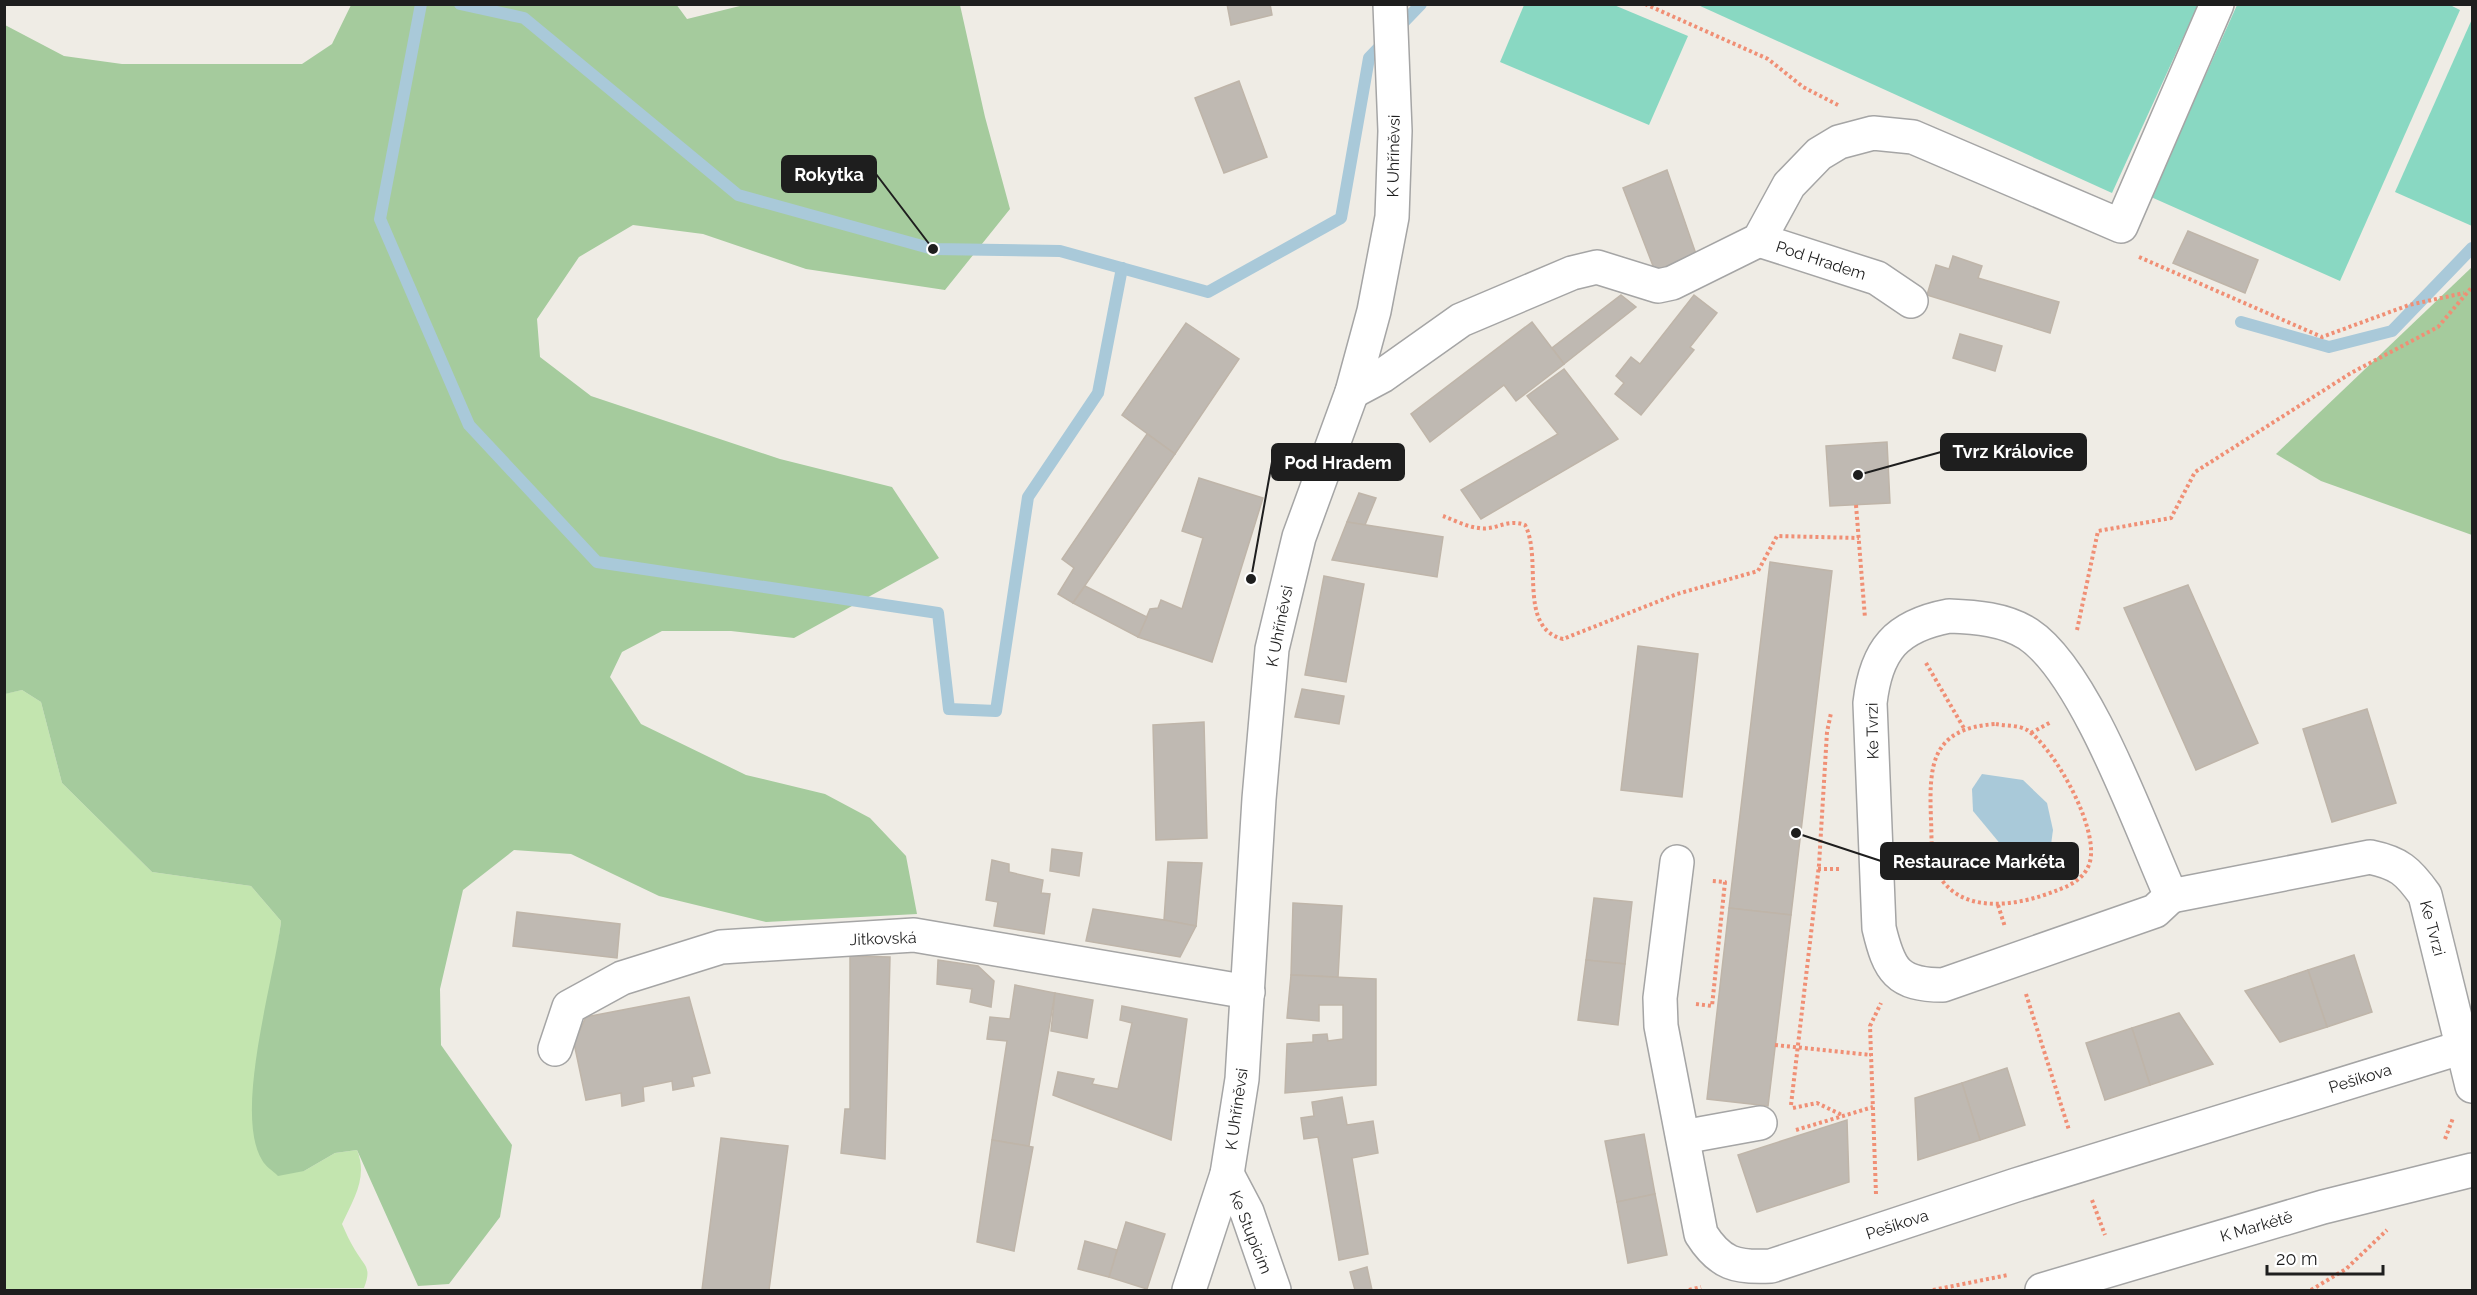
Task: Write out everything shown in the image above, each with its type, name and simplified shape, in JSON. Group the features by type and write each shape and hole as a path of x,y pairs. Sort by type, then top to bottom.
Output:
{"street":[{"name":"K Uhříněvsi","path":"1189,1290 1227,1174 1242,1080 1259,799 1272,649 1299,537 1352,392 1374,311 1392,217 1395,131 1390,4"},
{"path":"2121,226 2217,4"},
{"name":"Pod Hradem","path":"1352,392 1382,376 1461,320 1572,273 1597,267 1613,270 1658,286 1672,284 1760,240 1789,185 1819,154 1839,142 1873,133 1902,135 1919,140 2121,226"},
{"name":"Pod Hradem","path":"1760,240 1877,278 1911,301"},
{"name":"Ke Tvrzi","path":"2171,896 2094,722 2074,688 2044,647 2027,633 2007,624 1949,616 1928,620 1906,629 1891,642 1881,658 1872,681 1870,703 1879,928 1886,957 1897,973 1909,981 1943,985 2155,911 2171,896 2370,858 2389,861 2410,873 2425,895 2472,1086"},
{"name":"Pešíkova","path":"1676,870 1660,998 1661,1026 1701,1234 1712,1252 1729,1263 1749,1268 1771,1266 2080,1165 2463,1047"},
{"name":"Jitkovská","path":"555,1048 569,1006 622,978 721,947 914,935 1248,992"},
{"path":"1683,1137 1760,1123"},
{"name":"K Markétě","path":"2053,1287 2323,1206 2472,1170"},
{"name":"Ke Stupicím","path":"1227,1174 1247,1212 1274,1290"},
{"path":"2020,1282 2053,1287"}],"path":[{"path":"1645,4 1768,59 1803,87 1851,111 1873,133"},
{"path":"2121,226 2134,255 2322,337 2409,305 2465,292"},
{"path":"2074,688 2078,618 2098,531 2171,518 2195,472 2351,372 2438,327 2465,292 2472,287"},
{"path":"1856,505 1868,651 1881,658"},
{"path":"1443,516 1478,528 1491,528 1516,521 1525,525 1529,533 1532,557 1535,612 1546,632 1563,639 1677,594 1758,571 1777,536 1859,538"},
{"path":"1906,629 1965,730"},
{"path":"1832,711 1827,732 1819,865 1791,1109 1817,1102 1842,1116"},
{"path":"1996,724 2025,728 2038,738 2061,767 2082,814 2090,843 2091,857 2087,869 2076,881 2040,897 1998,905 1978,902 1948,886 1937,872 1932,853 1930,776 1933,760 1953,736 1965,730 1973,726 1996,724"},
{"path":"1676,870 1725,882 1712,1006 1690,1004"},
{"path":"1998,905 2080,1165 2117,1267"},
{"path":"1876,1198 1870,1026 1897,973"},
{"path":"1775,1045 1871,1055"},
{"path":"1760,1123 1764,1140 1873,1107"},
{"path":"2311,1290 2346,1269 2389,1227"},
{"path":"1933,1290 2020,1282"}],"green space":[{"path":"676,4 687,19 744,5 960,5 985,117 1010,209 945,290 806,269 703,234 633,225 579,257 537,319 540,357 591,396 780,459 892,487 939,558 794,638 731,631 662,631 622,652 610,677 641,724 746,775 825,794 870,818 906,856 917,914 766,922 659,896 571,854 514,850 463,890 440,989 441,1045 512,1145 500,1217 449,1284 418,1286 357,1150 335,1153 304,1171 278,1176 262,1160 254,1138 252,1110 254,1078 258,1044 281,921 251,886 152,872 62,783 41,702 22,690 5,694 5,25 64,56 122,64 302,64 332,44 351,5"},
{"path":"2448,4 2460,10 2340,281 2151,197 2237,5"},
{"path":"1524,5 1614,5 1688,36 1649,125 1500,62"},
{"path":"1698,5 2198,5 2112,193"},
{"path":"2472,19 2472,226 2395,192"},
{"path":"2472,267 2472,535 2321,481 2276,454"},
{"path":"22,690 41,702 62,783 152,872 251,886 281,921 276,961 304,1171 335,1153 357,1150 361,1169 360,1178 355,1196 342,1224 366,1268 364,1288 5,1290 4,694"}],"water":[{"path":"1982,774 2023,780 2047,803 2053,830 2050,852 2032,859 2002,846 1973,811 1972,789"}],"building":[{"path":"1227,4 1270,4 1272,15 1231,25"},
{"path":"1239,81 1267,157 1224,173 1195,98"},
{"path":"1667,170 1696,254 1655,271 1623,188"},
{"path":"2188,231 2258,260 2245,293 2173,263"},
{"path":"1953,256 1982,266 1978,278 2059,302 2050,333 1927,295 1936,265 1949,269"},
{"path":"1621,295 1636,307 1564,364 1552,348"},
{"path":"1694,295 1717,313 1690,347 1694,350 1641,415 1615,394 1624,383 1616,376 1631,357 1640,364"},
{"path":"1532,322 1564,364 1516,401 1504,385 1430,442 1411,414"},
{"path":"1186,323 1239,359 1175,454 1122,415"},
{"path":"1960,334 2002,346 1995,371 1953,358"},
{"path":"1564,369 1618,439 1481,519 1461,490 1558,434 1527,396"},
{"path":"1147,434 1175,454 1073,603 1058,594 1074,568 1062,559"},
{"path":"1887,442 1890,503 1830,506 1826,446"},
{"path":"1199,478 1263,498 1212,662 1138,637 1150,609 1158,608 1161,600 1182,609 1203,538 1182,531"},
{"path":"1359,493 1376,498 1365,525 1347,522"},
{"path":"1347,522 1443,537 1437,577 1332,560"},
{"path":"1770,562 1832,571 1791,915 1729,908"},
{"path":"1324,576 1364,584 1346,682 1305,675"},
{"path":"2188,585 2258,743 2196,770 2124,608"},
{"path":"1085,586 1147,617 1138,637 1073,603"},
{"path":"1638,646 1698,654 1682,797 1621,790"},
{"path":"1302,689 1344,696 1339,724 1295,717"},
{"path":"2367,709 2396,803 2332,822 2303,729"},
{"path":"1204,722 1207,838 1156,840 1153,725"},
{"path":"1052,849 1082,853 1079,876 1050,871"},
{"path":"992,860 1009,864 1009,872 1043,880 1041,893 1050,894 1044,934 994,926 998,902 986,900"},
{"path":"1168,862 1202,863 1196,926 1164,920"},
{"path":"1594,898 1632,902 1625,964 1586,960"},
{"path":"1293,903 1342,906 1338,977 1291,975"},
{"path":"1729,908 1791,915 1768,1106 1707,1099"},
{"path":"1093,909 1196,926 1180,957 1086,941"},
{"path":"517,912 620,924 617,958 513,946"},
{"path":"2354,955 2372,1012 2327,1027 2308,970"},
{"path":"850,956 890,957 885,1159 841,1153 845,1109 850,1109"},
{"path":"938,960 978,966 994,981 991,1007 970,1002 972,989 937,984"},
{"path":"1586,960 1625,964 1618,1025 1578,1020"},
{"path":"2308,970 2327,1027 2280,1042 2245,991"},
{"path":"1291,975 1376,979 1376,1085 1285,1093 1287,1044 1313,1042 1313,1035 1327,1034 1328,1041 1343,1039 1343,1005 1319,1005 1319,1021 1287,1018"},
{"path":"1015,985 1055,993 1029,1146 992,1140 1007,1041 987,1039 990,1017 1010,1019"},
{"path":"1055,993 1093,1000 1087,1038 1051,1031"},
{"path":"689,997 710,1073 692,1077 694,1086 673,1090 672,1081 643,1087 644,1101 622,1106 621,1093 586,1100 574,1043 586,1017"},
{"path":"1122,1006 1187,1019 1171,1140 1053,1095 1058,1072 1094,1079 1092,1084 1118,1089 1132,1023 1120,1020"},
{"path":"2179,1013 2213,1064 2150,1085 2132,1028"},
{"path":"2132,1028 2150,1085 2105,1100 2086,1043"},
{"path":"2007,1068 2025,1125 1980,1140 1962,1083"},
{"path":"1962,1083 1980,1140 1918,1160 1915,1098"},
{"path":"1342,1097 1347,1125 1373,1121 1378,1153 1352,1158 1368,1254 1339,1260 1318,1137 1304,1139 1301,1118 1314,1116 1312,1102"},
{"path":"1847,1120 1849,1182 1757,1212 1738,1155"},
{"path":"1644,1134 1655,1194 1617,1202 1605,1141"},
{"path":"721,1138 788,1146 769,1290 702,1290"},
{"path":"992,1140 1033,1147 1014,1251 977,1242"},
{"path":"1655,1194 1667,1255 1628,1263 1617,1202"},
{"path":"1126,1222 1165,1234 1147,1289 1109,1277"},
{"path":"1085,1241 1117,1250 1109,1277 1078,1269"},
{"path":"1367,1267 1372,1290 1355,1290 1350,1272"}],"waterway":[{"path":"421,4 380,219 469,425 597,562 938,613 949,709 996,711 1028,497 1098,393 1122,268"},
{"path":"460,4 524,18 738,195 933,249 1060,251 1208,292 1341,218 1369,58 1421,4"},
{"path":"2241,322 2329,347 2392,331 2472,248"}],"place":[{"name":"Rokytka","path":"933,249"},
{"name":"Tvrz Královice","path":"1858,475"},
{"name":"Pod Hradem","path":"1251,579"},
{"name":"Restaurace Markéta","path":"1796,833"}]}
